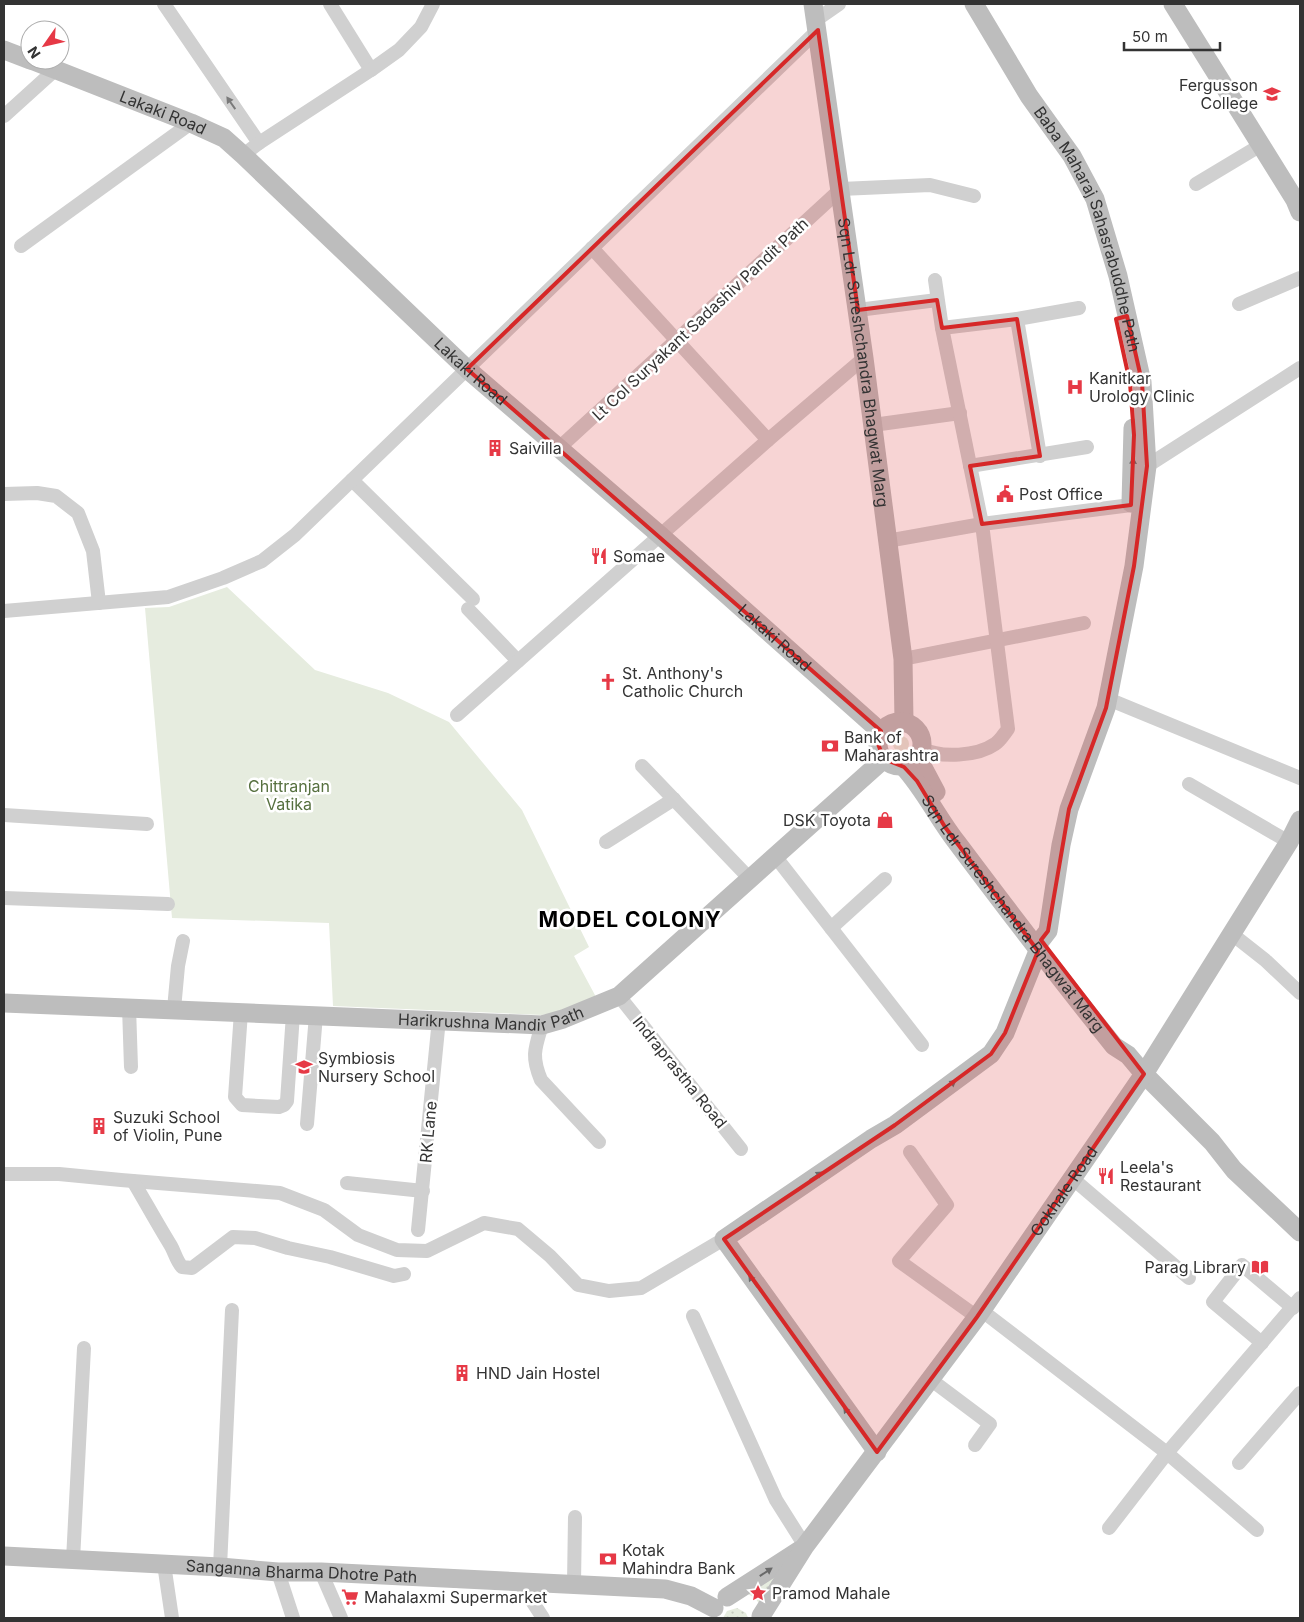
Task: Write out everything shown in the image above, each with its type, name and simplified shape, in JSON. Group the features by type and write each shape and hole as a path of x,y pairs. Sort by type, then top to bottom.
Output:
{"street":[{"path":"164,4 259,143"},
{"path":"330,4 371,70"},
{"path":"243,155 398,50 421,27 433,4"},
{"path":"4,611 168,597 223,578 262,561 295,535 592,248 816,18 839,4"},
{"name":"Baba Maharaj Sahasrabuddhe Path","path":"960,4 1019,102 1062,162 1084,204 1142,382 1147,466 1136,505 1119,583 1095,705 1058,806 1049,844 1038,925 1040,945"},
{"name":"Baba Maharaj Sahasrabuddhe Path","path":"974,4 1029,96 1072,156 1095,199 1118,276 1134,435 1136,505 1128,598 1106,708 1069,809 1061,845 1048,931 1040,945"},
{"path":"1174,4 1295,200 1300,212"},
{"name":"Sqn Ldr Sureshchandra Bhagwat Marg","path":"816,18 858,310 903,659 904,722"},
{"name":"Lakaki Road","path":"4,50 20,56"},
{"path":"4,116 55,70"},
{"name":"Lakaki Road","path":"58,70 224,138 467,369 661,536 881,732"},
{"path":"21,246 190,123"},
{"path":"1196,184 1261,145"},
{"path":"841,189 930,185 974,196"},
{"name":"Lt Col Suryakant Sadashiv Pandit Path","path":"560,448 841,189"},
{"path":"592,248 768,440"},
{"path":"1239,304 1300,278"},
{"path":"915,757 922,739 919,731 912,725 904,722 891,723 881,732 878,744 880,752 884,759 893,765 933,753 942,755 981,750 996,744 1008,729 982,524 942,328 935,280"},
{"path":"858,310 937,300"},
{"path":"942,328 1017,319 1079,308"},
{"path":"1017,319 1040,456"},
{"path":"457,715 768,440 864,358"},
{"path":"1147,466 1300,368"},
{"path":"872,425 960,413"},
{"path":"970,466 1087,447"},
{"path":"352,480 471,604 518,661"},
{"path":"4,494 37,493 56,496 78,513 93,551 99,603"},
{"path":"887,541 982,524 1136,505"},
{"path":"903,659 1084,623"},
{"path":"1108,700 1300,778"},
{"name":"Sqn Ldr Sureshchandra Bhagwat Marg","path":"915,757 952,821 1040,945 1122,1040 1128,1055 1144,1074 1212,1142 1234,1170 1300,1232"},
{"name":"Harikrushna Mandir Path","path":"4,1003 439,1019 542,1025 564,1019 620,996 884,759"},
{"path":"642,766 750,879"},
{"path":"1189,784 1289,842"},
{"path":"606,842 674,799"},
{"path":"4,815 147,824"},
{"name":"Gokhale Road","path":"805,1546 979,1314 1144,1074 1289,842 1300,820"},
{"path":"775,856 922,1045"},
{"path":"831,928 885,879"},
{"path":"4,898 168,904"},
{"path":"1232,934 1265,960 1300,993"},
{"path":"174,1009 178,966 183,941"},
{"path":"4,1174 59,1174 280,1193 324,1210 358,1235 397,1250 427,1251 484,1223 518,1229 550,1256 578,1285 608,1291 641,1288 724,1239 870,1139 896,1125 991,1054 1005,1033 1040,945"},
{"name":"Indraprastha Road","path":"620,996 741,1149"},
{"path":"129,1008 131,1068"},
{"path":"241,1012 235,1097 242,1105 279,1107 287,1101 293,1014"},
{"path":"307,1124 316,1015"},
{"name":"RK Lane","path":"418,1230 439,1019"},
{"path":"542,1025 534,1053 536,1067 541,1080 599,1142"},
{"path":"910,1152 947,1205 899,1261 979,1314 1167,1453 1257,1530"},
{"path":"1072,1178 1189,1278"},
{"path":"133,1181 157,1220 165,1238 172,1247 176,1259 182,1267 192,1268 233,1237 255,1238 394,1276 404,1274"},
{"path":"346,1183 423,1187"},
{"path":"724,1239 877,1452"},
{"path":"1109,1528 1167,1453 1297,1303 1242,1265 1213,1302 1262,1343"},
{"path":"220,1567 232,1310"},
{"path":"693,1316 776,1500 805,1546"},
{"path":"73,1560 84,1348"},
{"path":"930,1380 990,1424 975,1445"},
{"path":"1239,1463 1300,1393"},
{"path":"574,1584 575,1517"},
{"path":"717,1608 805,1546"},
{"path":"761,1617 805,1546"},
{"name":"Sanganna Bharma Dhotre Path","path":"4,1556 220,1567 278,1572 321,1572 665,1589 691,1596 717,1608"},
{"path":"164,1564 172,1618"},
{"path":"278,1572 293,1618"},
{"path":"321,1572 342,1618"},
{"path":"519,1582 543,1618"},
{"path":"717,1608 736,1595 744,1596 758,1608 761,1617"}],"highlighted area":[{"path":"818,30 858,310 937,300 942,328 1017,319 1040,456 970,466 982,524 1131,505 1134,435 1130,383 1116,319 1127,316 1142,382 1147,466 1134,566 1106,708 1069,809 1048,931 1041,940 1144,1074 977,1317 877,1452 724,1239 895,1125 991,1054 1005,1033 1038,951 945,827 917,781 904,767 884,759 878,744 881,731 467,369"}],"green space":[{"name":"Chittranjan Vatika","path":"227,587 315,670 388,693 449,722 522,810 589,947 574,956 596,997 563,1011 542,1015 333,1006 329,923 172,918 145,608 169,607"},
{"path":"901,736 907,738 909,744 907,750 901,752 895,750 893,744 895,738"},
{"path":"779,1570 761,1606 755,1598 746,1593"},
{"path":"737,1608 746,1613 748,1618 723,1618 727,1611"}],"place":[{"name":"Fergusson College","path":"1272,94"},
{"name":"Kanitkar Urology Clinic","path":"1075,387"},
{"name":"Saivilla","path":"495,448"},
{"name":"Post Office","path":"1005,494"},
{"name":"Somae","path":"599,556"},
{"name":"St. Anthony's Catholic Church","path":"608,682"},
{"name":"Bank of Maharashtra","path":"830,746"},
{"name":"DSK Toyota","path":"885,820"},
{"name":"Symbiosis Nursery School","path":"304,1067"},
{"name":"Suzuki School of Violin, Pune","path":"99,1126"},
{"name":"Leela's Restaurant","path":"1106,1176"},
{"name":"Parag Library","path":"1260,1267"},
{"name":"HND Jain Hostel","path":"462,1373"},
{"name":"Kotak Mahindra Bank","path":"608,1559"},
{"name":"Pramod Mahale","path":"758,1593"},
{"name":"Mahalaxmi Supermarket","path":"350,1597"}],"district":[{"name":"MODEL COLONY","path":"630,919"}]}
